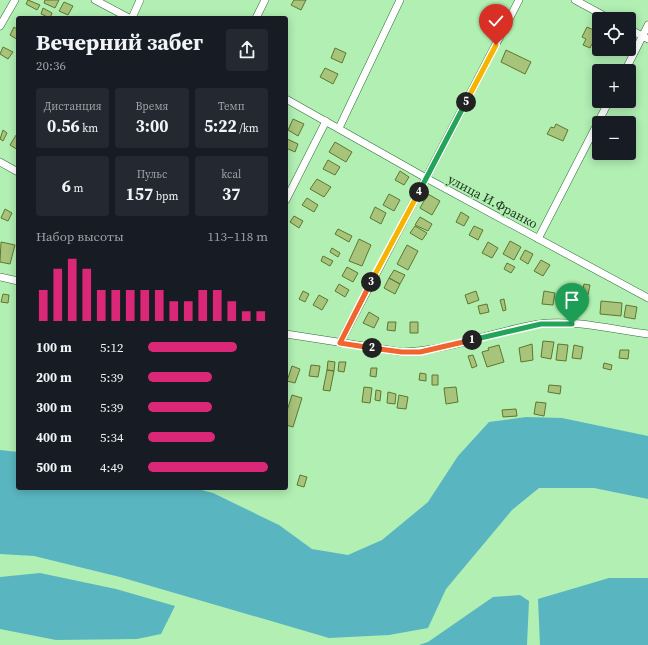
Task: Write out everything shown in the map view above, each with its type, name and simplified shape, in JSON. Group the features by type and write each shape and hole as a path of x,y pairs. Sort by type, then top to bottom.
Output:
{"street":[{"path":"0,26 15,0"},
{"path":"95,0 126,16"},
{"path":"131,16 140,0"},
{"path":"257,16 265,0"},
{"path":"339,128 400,0"},
{"path":"340,343 519,0"},
{"path":"575,0 597,12"},
{"path":"629,64 645,38 648,25"},
{"path":"636,33 645,38"},
{"name":"улица И.Франко","path":"288,100 426,178 648,298"},
{"path":"538,239 605,108"},
{"path":"288,196 326,121"},
{"path":"0,162 16,171"},
{"path":"0,277 16,281"},
{"path":"288,334 402,352 420,352 541,324 572,324 648,334"}],"water":[{"path":"526,417 562,418 648,436 648,499 594,488 539,488 512,510 446,589 428,628 389,635 329,638 120,577 34,556 0,554 0,450 16,452 16,490 202,490 213,493 279,525 312,549 348,555 382,540 428,502 458,456 489,422"},
{"path":"40,573 116,589 175,606 161,634 137,639 56,640 0,629 0,577"},
{"path":"609,578 648,578 648,645 540,645 538,599"},
{"path":"520,595 529,601 527,645 419,645 428,642 493,597"}],"building":[{"path":"28,0 40,5 37,10 26,4"},
{"path":"45,0 59,0 55,8 44,3"},
{"path":"294,0 306,0 301,10 291,5"},
{"path":"64,2 73,6 68,15 59,11"},
{"path":"43,8 52,13 51,16 41,14"},
{"path":"14,27 16,28 16,39 10,35"},
{"path":"587,27 592,29 592,44 590,48 583,45 586,39 582,37"},
{"path":"3,47 13,52 8,59 0,54"},
{"path":"335,48 346,53 342,63 331,58"},
{"path":"506,50 531,62 525,74 501,62"},
{"path":"325,68 338,74 333,84 320,77"},
{"path":"293,119 304,124 298,136 288,130"},
{"path":"556,124 568,130 563,141 547,134 551,127 554,128"},
{"path":"3,130 7,133 3,141 0,139"},
{"path":"16,135 16,149 10,145"},
{"path":"288,139 298,144 295,152 288,149"},
{"path":"335,142 352,152 346,162 329,152"},
{"path":"328,160 340,167 335,175 323,169"},
{"path":"400,171 409,177 404,185 395,180"},
{"path":"317,179 331,187 324,197 310,189"},
{"path":"389,194 400,200 394,211 383,205"},
{"path":"428,194 440,201 432,215 420,208"},
{"path":"307,198 318,205 314,212 302,205"},
{"path":"375,207 386,213 381,224 370,218"},
{"path":"5,209 12,213 8,221 1,218"},
{"path":"461,212 469,217 464,226 456,222"},
{"path":"294,216 303,221 299,228 290,222"},
{"path":"420,217 432,224 428,231 415,225"},
{"path":"415,226 427,233 422,240 410,233"},
{"path":"474,226 483,230 478,240 469,235"},
{"path":"338,229 352,236 349,242 335,234"},
{"path":"359,239 371,245 362,266 349,261"},
{"path":"510,241 521,247 514,260 503,254"},
{"path":"1,242 15,245 10,264 0,262"},
{"path":"488,242 498,248 492,258 482,253"},
{"path":"407,245 418,251 408,270 397,264"},
{"path":"332,248 340,253 338,257 330,252"},
{"path":"525,250 533,254 528,264 520,259"},
{"path":"323,256 333,261 330,266 321,261"},
{"path":"541,260 550,265 543,276 534,271"},
{"path":"507,263 515,267 511,273 504,269"},
{"path":"347,267 358,273 353,282 342,276"},
{"path":"394,270 405,275 400,284 389,278"},
{"path":"389,278 400,284 395,294 384,288"},
{"path":"339,284 349,290 345,297 335,291"},
{"path":"584,284 590,285 588,295 582,294"},
{"path":"303,291 309,294 305,302 299,299"},
{"path":"476,291 479,300 468,304 465,295"},
{"path":"544,291 555,293 553,305 542,304"},
{"path":"3,294 9,295 8,303 1,302"},
{"path":"568,294 580,297 578,310 565,307"},
{"path":"319,295 328,300 322,310 313,305"},
{"path":"504,299 506,310 503,311 500,300"},
{"path":"601,301 622,303 621,316 600,314"},
{"path":"487,304 489,312 480,314 478,306"},
{"path":"626,305 637,307 635,319 624,317"},
{"path":"369,312 379,318 374,328 363,323"},
{"path":"388,322 396,322 395,331 387,330"},
{"path":"410,322 418,322 418,333 410,333"},
{"path":"543,341 554,342 551,359 541,357"},
{"path":"532,344 533,360 521,362 519,348"},
{"path":"558,344 568,345 566,361 556,360"},
{"path":"499,345 504,362 487,367 482,352 489,350 488,348"},
{"path":"574,345 583,347 581,359 572,358"},
{"path":"620,350 629,350 628,359 619,358"},
{"path":"473,355 477,366 472,368 468,356"},
{"path":"328,361 335,362 334,371 327,370"},
{"path":"339,362 346,362 344,372 338,371"},
{"path":"604,363 612,365 611,370 603,368"},
{"path":"311,365 320,366 318,377 309,376"},
{"path":"292,366 300,369 295,383 288,381"},
{"path":"371,368 377,368 376,377 370,376"},
{"path":"327,370 334,371 330,391 323,390"},
{"path":"420,373 426,374 426,381 419,380"},
{"path":"432,375 438,375 438,385 432,385"},
{"path":"549,385 561,386 560,394 548,392"},
{"path":"364,387 372,388 370,403 362,402"},
{"path":"456,387 458,402 446,404 444,388"},
{"path":"376,390 381,391 380,401 375,400"},
{"path":"388,392 396,394 395,404 387,403"},
{"path":"292,395 302,398 293,427 288,426 288,408"},
{"path":"399,395 408,397 406,409 397,408"},
{"path":"536,402 546,403 544,416 534,414"},
{"path":"516,409 517,416 503,417 502,410"},
{"path":"300,475 307,477 304,487 297,485"}],"route":[{"path":"496,45 340,343 402,352 420,352 541,324 572,324"}]}
